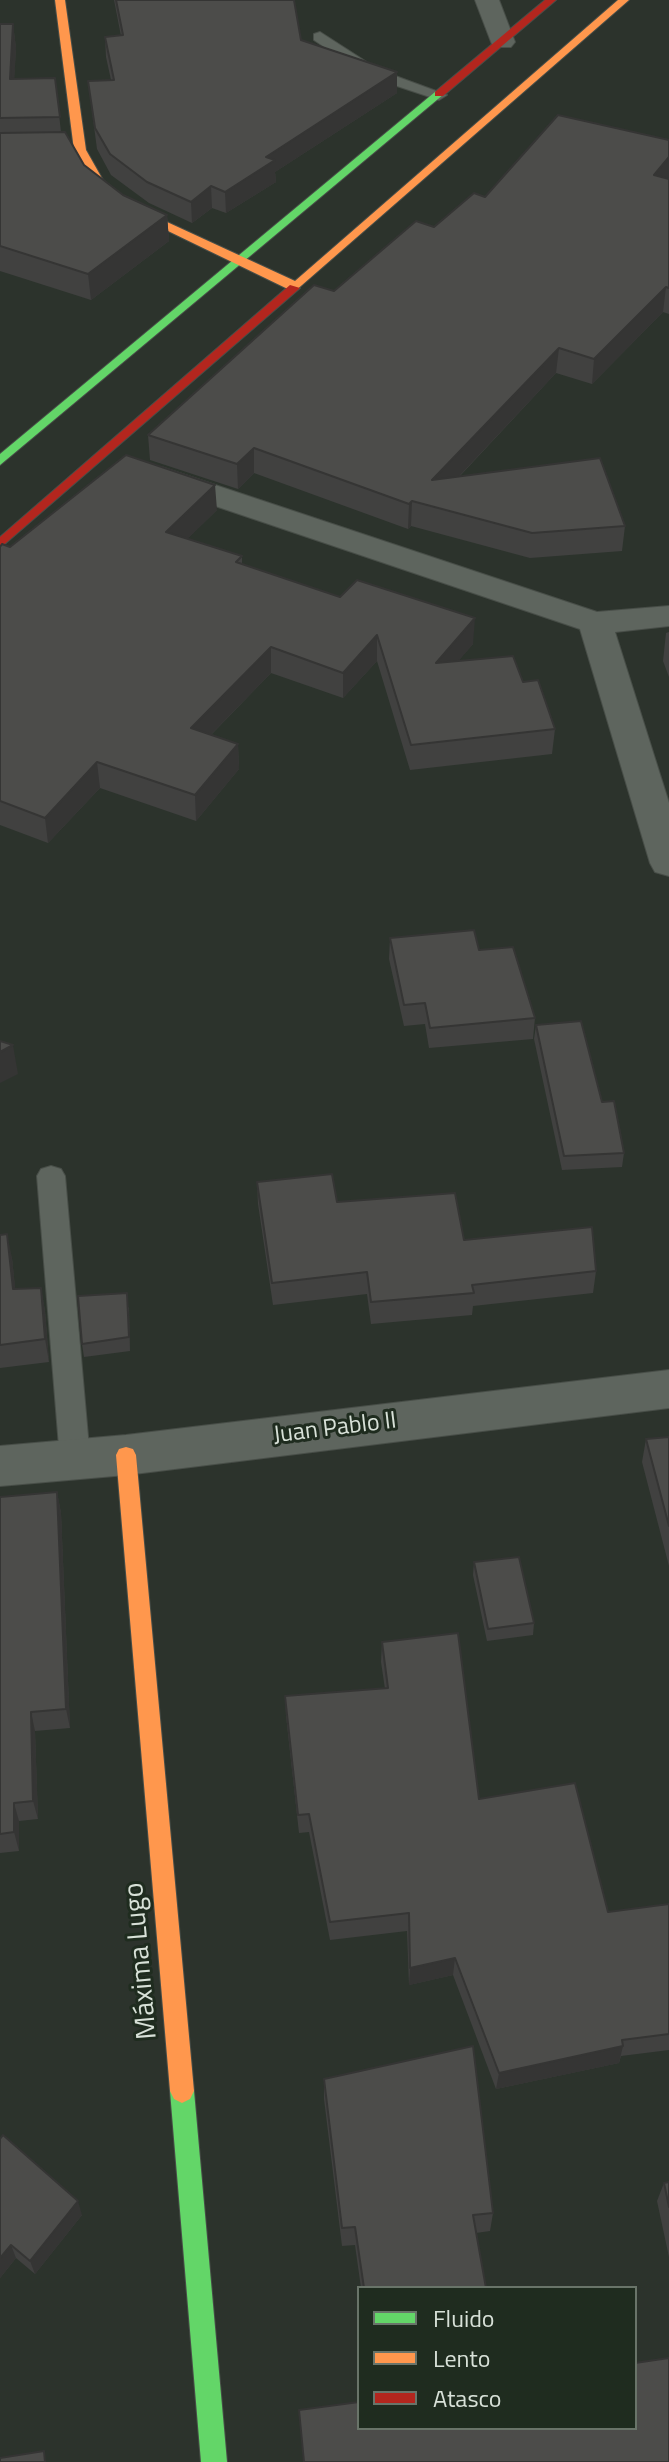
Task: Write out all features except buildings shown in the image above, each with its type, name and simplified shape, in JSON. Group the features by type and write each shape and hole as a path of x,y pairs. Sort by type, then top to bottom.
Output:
{"main road":[{"path":"60,0 72,150 98,182 137,212 295,285"},
{"path":"0,461 551,0"},
{"path":"0,544 624,0"},
{"name":"Máxima Lugo","path":"126,1455 214,2462"}],"street":[{"path":"487,0 502,42"},
{"path":"98,456 595,623 669,616"},
{"path":"595,623 669,863"},
{"name":"Juan Pablo II","path":"0,1466 126,1455 669,1389"}],"lane":[{"path":"320,37 373,73 439,95"},
{"path":"51,1176 75,1459"}],"traffic: fast":[{"path":"0,461 439,94"},
{"path":"182,2091 214,2462"}],"traffic: slow":[{"path":"60,0 80,150 98,182 137,212 295,285"},
{"path":"294,288 624,0"},
{"path":"126,1455 182,2091"}],"traffic: jam":[{"path":"439,94 551,0"},
{"path":"0,544 294,288"}]}
